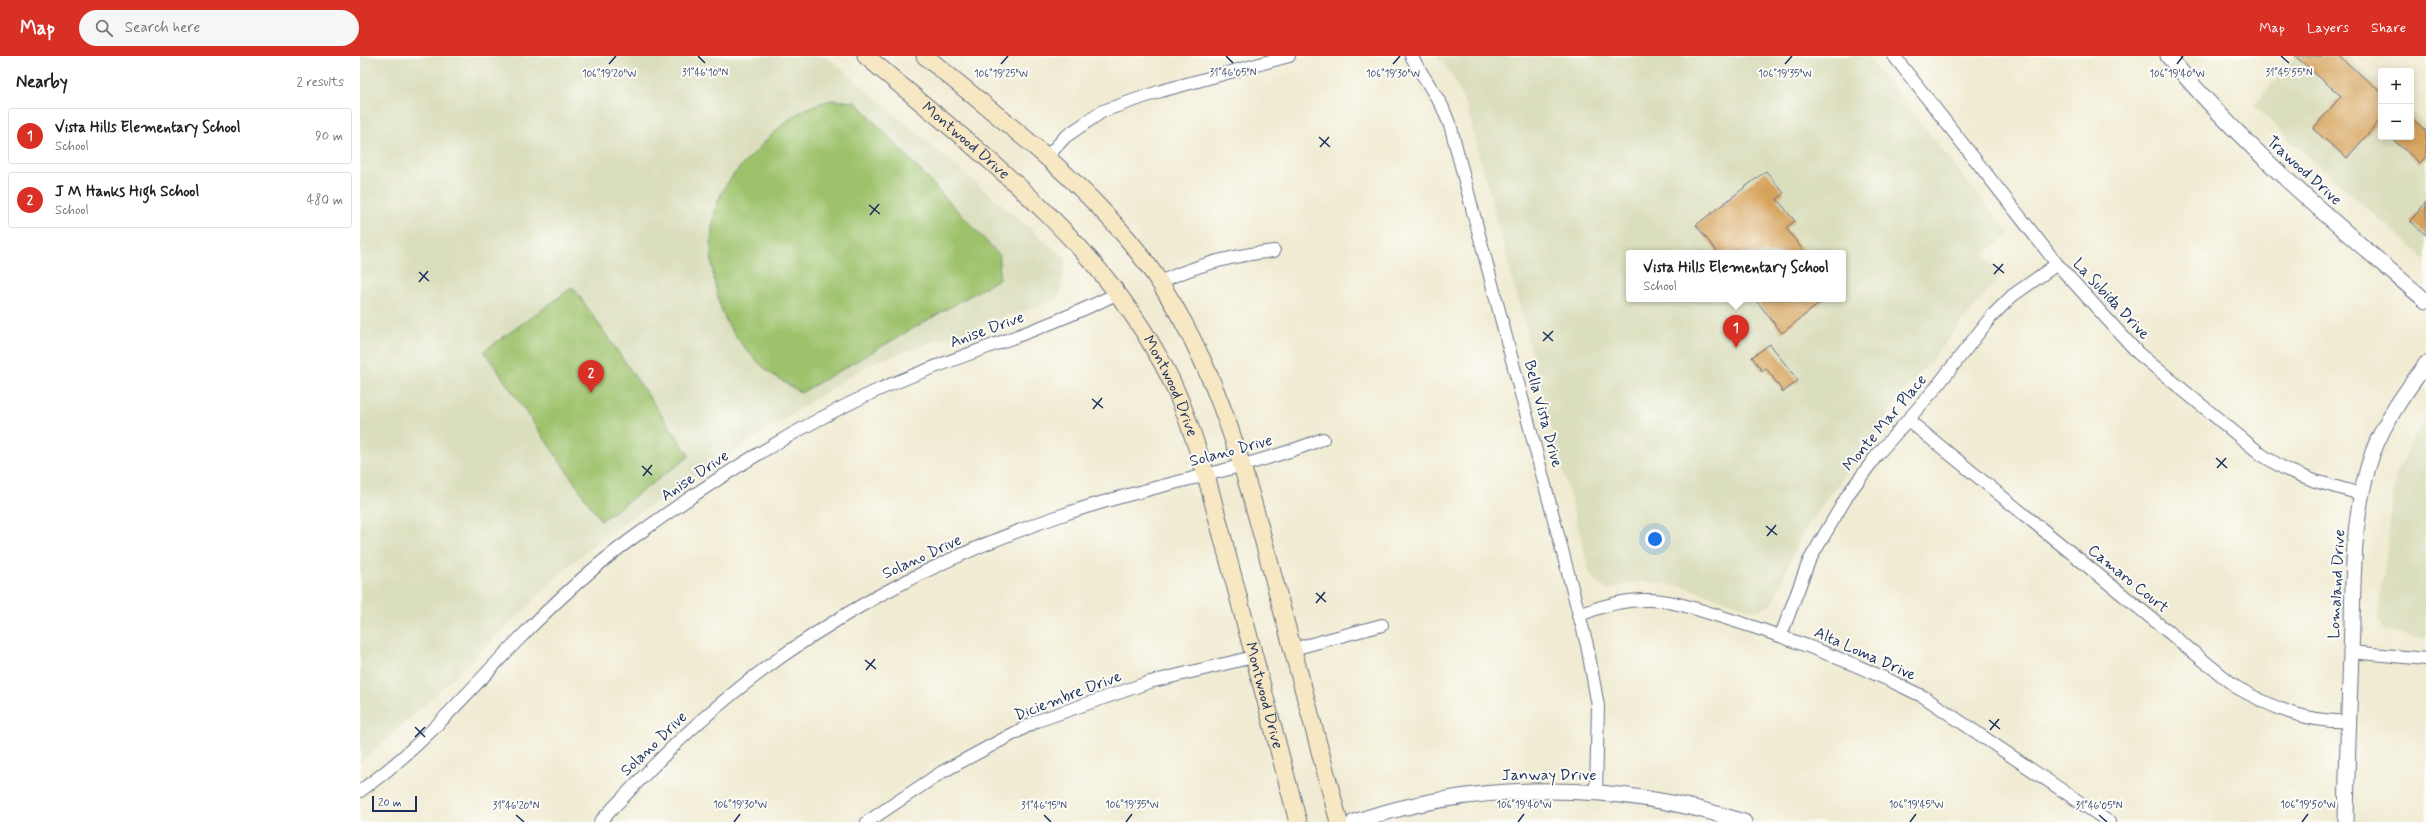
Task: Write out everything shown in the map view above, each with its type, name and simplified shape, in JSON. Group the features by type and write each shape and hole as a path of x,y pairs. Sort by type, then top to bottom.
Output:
{"main road":[{"name":"Montwood Drive","path":"866,56 1046,212 1091,260 1118,293 1156,351 1189,422 1206,475 1253,657 1298,822"},
{"path":"925,56 1046,158 1083,192 1129,241 1160,282 1185,324 1214,382 1244,465 1339,822"}],"street":[{"path":"1046,158 1065,137 1103,111 1161,91 1290,56"},
{"name":"Bella Vista Drive","path":"1411,56 1442,106 1451,128 1545,482 1578,616 1587,645 1598,706 1596,792"},
{"name":"La Subida Drive","path":"1894,56 2057,264 2138,353 2236,436 2285,469 2315,481 2361,494"},
{"name":"Trawood Drive","path":"2169,56 2238,135 2277,172 2426,301"},
{"path":"1160,282 1210,262 1250,253 1274,251"},
{"name":"Monte Mar Place","path":"1781,635 1809,561 1828,526 1877,455 1908,420 1996,312 2012,296 2057,264"},
{"name":"Anise Drive","path":"360,791 417,747 555,604 627,542 710,483 753,456 876,391 1060,320 1118,293"},
{"name":"Lomaland Drive","path":"2346,822 2354,554 2361,494 2373,451 2402,396 2426,364"},
{"name":"Camaro Court","path":"1908,420 2236,687 2259,700 2294,714 2315,720 2348,721"},
{"name":"Solano Drive","path":"600,822 641,778 713,710 762,671 824,629 920,573 1061,515 1108,500 1288,453 1323,439"},
{"name":"Alta Loma Drive","path":"1578,616 1613,603 1653,600 1675,603 1781,635 1891,680 1924,697 2109,822"},
{"path":"1293,649 1382,625"},
{"path":"2351,652 2426,658"},
{"name":"Diciembre Drive","path":"867,822 942,772 1037,722 1150,682 1253,657"},
{"name":"Janway Drive","path":"1354,822 1441,800 1494,793 1596,792 1674,803 1744,822"}],"shaded area":[{"path":"360,56 826,56 1066,259 1058,299 869,364 619,526 574,561 430,700 360,763"},
{"path":"1437,56 1867,56 2010,235 1983,254 2001,275 1905,392 1800,537 1773,604 1756,611 1684,587 1641,581 1607,590 1591,577 1467,108 1453,77"},
{"path":"2296,56 2347,56 2378,82 2378,140 2414,140 2414,114 2426,124 2426,260 2288,139 2254,105"},
{"path":"2426,419 2426,639 2384,631 2378,617 2396,474 2415,434"}],"green space":[{"path":"832,100 856,102 1000,256 999,279 801,393 763,367 740,342 726,321 715,287 711,243 712,228 714,214 721,194 729,180 740,168 773,133 790,119 819,103"},
{"path":"573,287 690,456 601,521 484,351"}],"building":[{"path":"2295,56 2339,56 2378,89 2378,122 2347,158 2313,129 2341,96"},
{"path":"2414,121 2426,131 2426,157 2420,163 2393,140 2414,140"},
{"path":"1766,171 1784,193 1777,199 1795,221 1786,228 1803,250 1716,250 1696,225"},
{"path":"2426,202 2426,235 2410,221"},
{"path":"1757,302 1821,302 1782,333"},
{"path":"1770,344 1798,381 1783,392 1766,368 1762,371 1752,357"}],"place":[{"name":"Vista Hills Elementary School","path":"1736,348"},
{"name":"J M Hanks High School","path":"591,393"}]}
